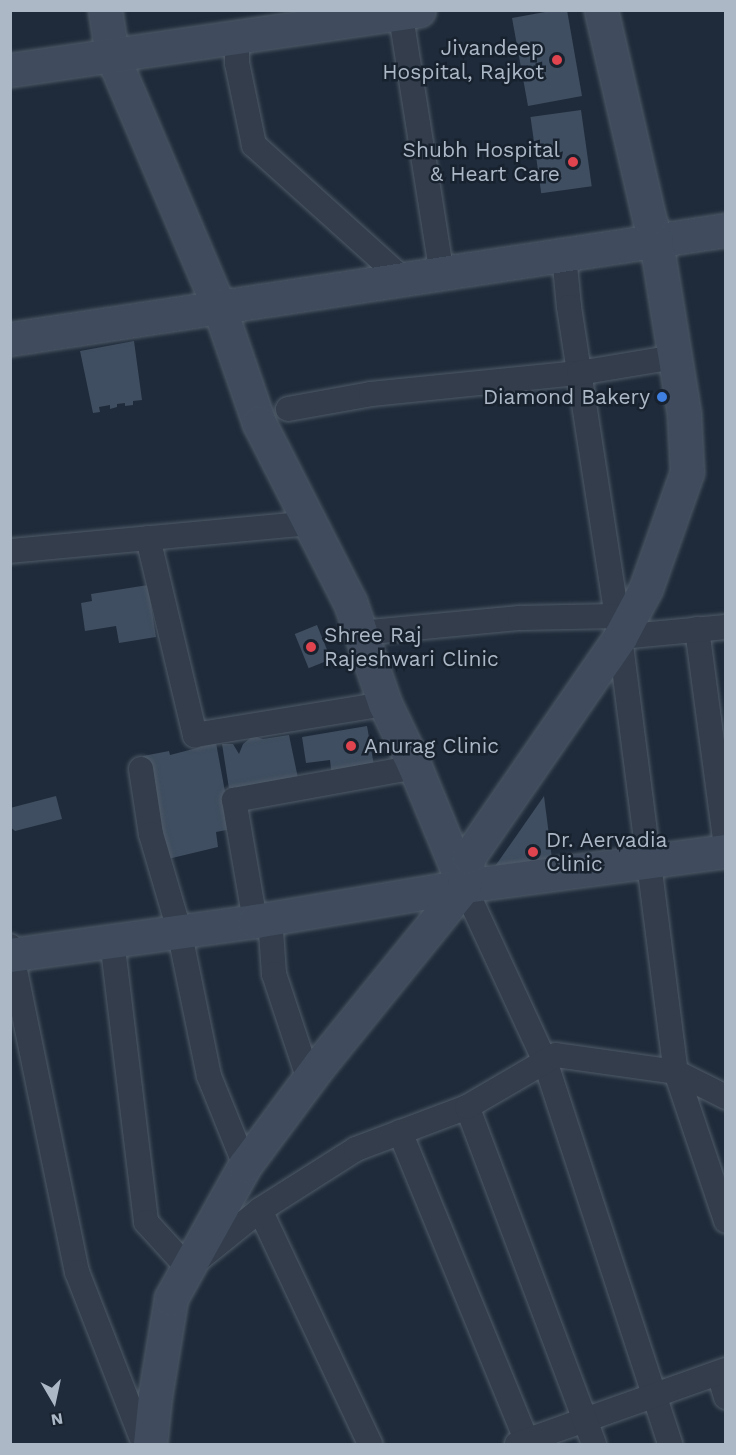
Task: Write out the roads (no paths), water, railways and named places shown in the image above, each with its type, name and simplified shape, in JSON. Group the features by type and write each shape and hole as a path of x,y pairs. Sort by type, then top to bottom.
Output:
{"street":[{"path":"105,10 112,55 219,307 259,423 312,523 350,602 385,704 415,767 464,886 545,1061 670,1444"},
{"path":"150,1444 154,1396 171,1298 245,1165 309,1080 464,886 469,856 618,626 646,588 687,472 684,414 656,241 601,10"},
{"path":"10,70 406,11 442,273"},
{"path":"237,37 237,63 254,145 403,279"},
{"path":"10,339 726,230"},
{"path":"564,255 579,372 618,626 676,1072 726,1221"},
{"path":"288,409 371,394 579,372 675,357"},
{"path":"10,551 312,523"},
{"path":"148,538 195,735 385,704"},
{"path":"360,633 520,618 618,626 697,629 726,627"},
{"path":"697,629 726,846"},
{"path":"309,1080 274,974 234,800 415,767"},
{"path":"141,769 150,834 179,930 209,1077 245,1165"},
{"path":"144,1444 76,1272 11,952 262,919 464,886 726,851"},
{"path":"112,940 146,1222 188,1268"},
{"path":"188,1268 260,1210 356,1149 467,1107 556,1055 676,1072 726,1097"},
{"path":"467,1107 594,1444"},
{"path":"400,1132 524,1443 722,1371 726,1397"},
{"path":"260,1210 370,1444"}],"place":[{"name":"Jivandeep Hospital, Rajkot","path":"557,60"},
{"name":"Shubh Hospital & Heart Care","path":"573,162"},
{"name":"Diamond Bakery","path":"662,397"},
{"name":"Shree Raj Rajeshwari Clinic","path":"311,647"},
{"name":"Anurag Clinic","path":"351,746"},
{"name":"Dr. Aervadia Clinic","path":"533,852"}]}
